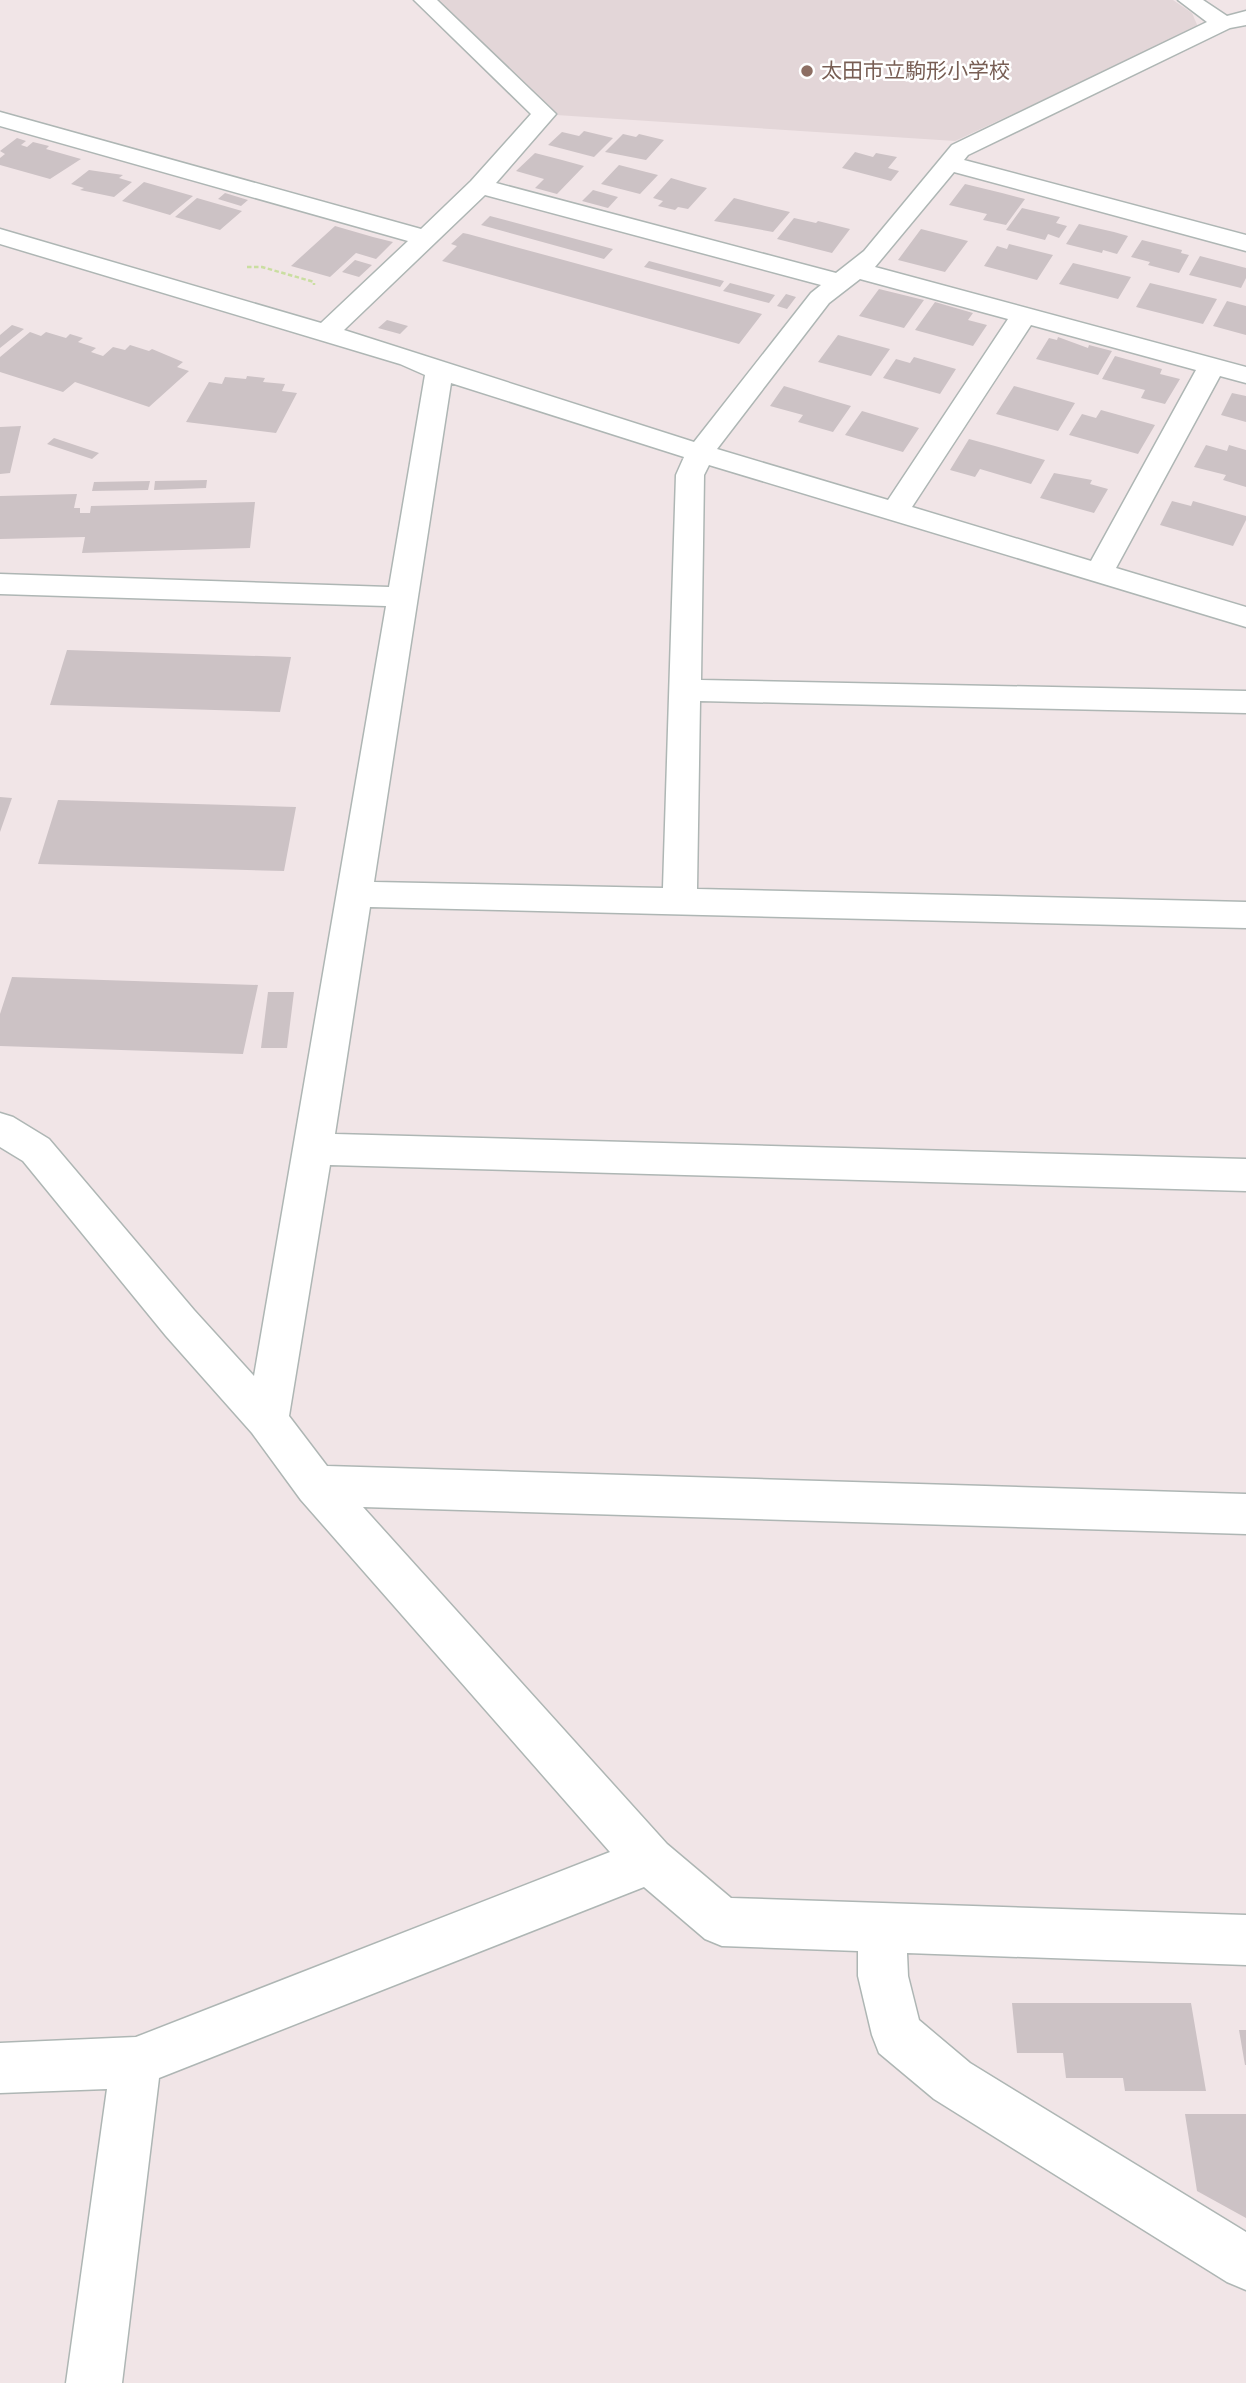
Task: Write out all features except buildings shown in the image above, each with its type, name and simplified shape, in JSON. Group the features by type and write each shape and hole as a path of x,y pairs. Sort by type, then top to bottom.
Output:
{"street":[{"path":"326,333 480,186 544,114 425,0"},
{"path":"1189,0 1223,23"},
{"path":"680,901 690,475 700,453 820,298 873,256 960,150 1223,23 1246,18"},
{"path":"0,119 425,238"},
{"path":"951,164 1246,243"},
{"path":"480,186 848,276 1024,315 1246,375"},
{"path":"0,236 409,358 439,372 700,453 1246,617"},
{"path":"895,511 1024,315"},
{"path":"1100,571 1212,366"},
{"path":"267,1420 314,1149 439,372"},
{"path":"0,583 402,597"},
{"path":"683,690 1246,702"},
{"path":"354,894 1246,915"},
{"path":"0,1128 36,1150 180,1323 267,1420 316,1486 650,1861 722,1922 1246,1940"},
{"path":"314,1149 1246,1175"},
{"path":"316,1486 1246,1514"},
{"path":"0,2068 136,2063 650,1861"},
{"path":"882,1927 883,1976 897,2035 952,2081 1246,2263"},
{"path":"94,2383 136,2063"}],"shaded area":[{"name":"太田市立駒形小学校","path":"437,0 1173,0 1192,13 1198,27 955,141 556,115"}],"place":[{"name":"太田市立駒形小学校","path":"807,71"}]}
